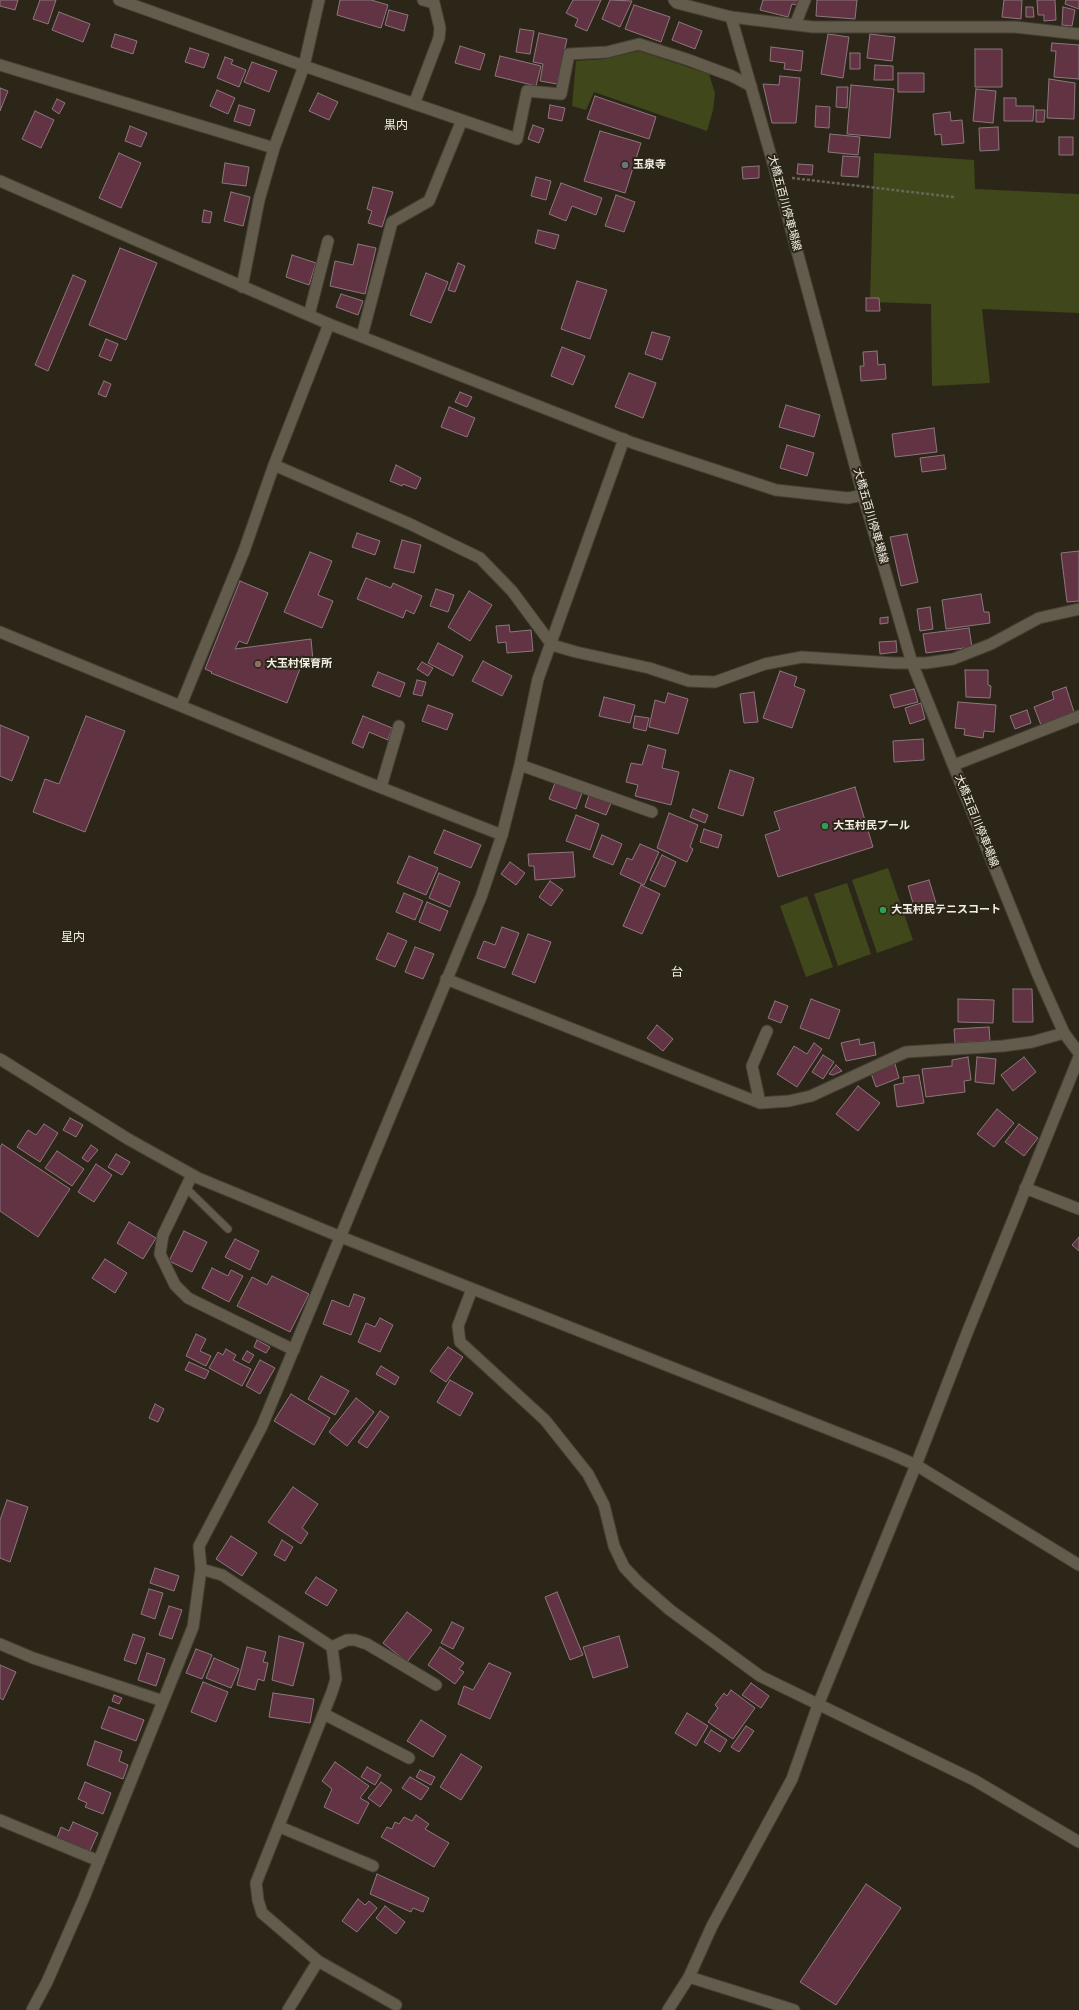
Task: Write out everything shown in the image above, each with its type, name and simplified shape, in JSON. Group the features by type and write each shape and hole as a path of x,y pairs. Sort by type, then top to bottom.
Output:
{"street":[{"path":"119,0 304,66 517,139 528,91 561,94 569,54 607,52 639,44 732,76 751,86"},
{"path":"242,287 259,200 274,148 304,66 319,0"},
{"path":"414,104 439,38 440,28 434,3 423,0"},
{"path":"674,0 678,3 731,17 813,27 1015,27 1079,34"},
{"path":"795,25 805,0"},
{"name":"大橋五百川停車場線","path":"731,17 777,177 863,495 912,663 1038,975 1064,1033 1079,1053"},
{"path":"0,65 274,148"},
{"path":"362,336 392,222 429,201 462,120"},
{"path":"0,181 329,324 624,439 776,490 848,498 863,495"},
{"path":"309,315 328,241"},
{"path":"181,705 244,551 274,465 329,324"},
{"path":"32,2010 47,1982 99,1861 193,1627 201,1569 200,1546 262,1426 481,897 502,835 520,765 538,679 552,645 624,439"},
{"path":"274,465 410,524 480,558 512,591 552,645 576,652 649,668 689,681 715,682 765,664 802,657 912,663 926,663 953,659 991,644 1039,618 1079,609"},
{"path":"0,632 502,835"},
{"path":"954,765 1079,716"},
{"path":"381,787 399,726"},
{"path":"520,765 652,812"},
{"path":"446,979 760,1103 788,1101 811,1096 906,1052 1003,1046 1032,1042 1064,1033"},
{"path":"760,1103 752,1066 768,1031"},
{"path":"668,2010 689,1977 712,1926 792,1779 818,1705 916,1466 967,1333 1079,1057"},
{"path":"0,1059 128,1139 192,1176 341,1237 889,1453 916,1466 1079,1564"},
{"path":"192,1176 163,1236 160,1254 175,1286 188,1298 294,1350"},
{"path":"1025,1188 1079,1210"},
{"path":"472,1288 458,1326 460,1342 544,1420 588,1474 604,1505 614,1546 624,1567 670,1610 760,1676 974,1780 1079,1842"},
{"path":"201,1569 222,1575 332,1647 336,1679 280,1827 256,1883 258,1900 262,1913 268,1920 318,1961 396,2005"},
{"path":"332,1647 347,1640 355,1640 367,1644 436,1685"},
{"path":"0,1644 32,1658 163,1701"},
{"path":"324,1714 409,1758"},
{"path":"0,1820 99,1861"},
{"path":"280,1827 373,1866"},
{"path":"288,2010 318,1961"},
{"path":"689,1977 794,2010"}],"lane":[{"path":"186,1188 228,1229"}],"path":[{"path":"777,177 954,197"}],"green space":[{"path":"639,51 709,74 715,93 713,110 707,131 594,92 586,110 572,106 576,61 604,59"},
{"path":"874,153 974,160 975,189 1079,194 1079,313 982,309 990,383 932,386 931,304 870,302"},
{"name":"大玉村民テニスコート","path":"888,868 913,940 877,953 852,880"},
{"name":"大玉村民テニスコート","path":"847,883 871,954 838,966 814,894"},
{"path":"807,896 833,967 806,977 780,906"}],"building":[{"path":"0,0 18,0 15,10 0,6"},
{"path":"40,0 56,0 48,24 33,19"},
{"path":"340,0 371,0 388,5 381,28 337,15"},
{"path":"573,0 601,0 587,31 575,26 578,19 566,13"},
{"path":"610,0 632,1 620,27 602,19"},
{"path":"763,0 799,0 798,5 792,4 788,17 760,10"},
{"path":"817,0 857,0 855,19 816,16"},
{"path":"1004,0 1022,0 1021,19 1002,17"},
{"path":"1037,0 1055,0 1056,20 1044,21 1044,15 1038,15"},
{"path":"1066,0 1079,0 1079,9 1065,4"},
{"path":"634,5 670,17 661,42 625,29"},
{"path":"1026,7 1033,7 1034,17 1026,17"},
{"path":"1063,7 1075,10 1072,26 1062,25"},
{"path":"389,10 408,15 404,31 385,25"},
{"path":"59,12 90,24 83,42 52,30"},
{"path":"679,22 702,31 695,49 672,40"},
{"path":"520,29 534,31 530,54 516,52"},
{"path":"539,33 567,39 557,84 540,81 543,64 533,62"},
{"path":"115,34 137,41 133,54 111,47"},
{"path":"828,34 849,37 843,78 821,74"},
{"path":"870,34 895,37 892,61 867,58"},
{"path":"1052,43 1079,45 1079,79 1054,77 1056,51 1051,51"},
{"path":"460,46 485,54 480,70 455,63"},
{"path":"771,47 803,51 801,71 784,69 785,63 770,61"},
{"path":"190,48 209,54 204,68 185,62"},
{"path":"975,49 1002,49 1002,87 975,87"},
{"path":"850,53 860,53 860,69 850,69"},
{"path":"500,56 541,66 536,86 495,76"},
{"path":"225,57 233,60 231,64 246,70 239,87 217,78"},
{"path":"252,62 277,71 269,92 244,82"},
{"path":"875,65 893,66 893,80 874,80"},
{"path":"898,73 924,73 924,92 898,92"},
{"path":"780,76 800,78 796,123 772,123 763,84 779,85"},
{"path":"1049,79 1075,83 1074,119 1047,118"},
{"path":"851,85 894,89 890,138 847,134"},
{"path":"837,87 848,87 847,108 836,107"},
{"path":"0,88 8,91 0,111"},
{"path":"976,89 996,91 993,123 973,121"},
{"path":"217,90 235,98 228,114 210,106"},
{"path":"318,93 338,102 329,120 309,111"},
{"path":"595,96 656,117 649,139 587,119"},
{"path":"1004,98 1016,98 1016,106 1034,106 1033,121 1004,121"},
{"path":"57,99 65,103 59,114 52,109"},
{"path":"239,105 255,110 250,126 234,121"},
{"path":"550,105 565,108 562,121 548,118"},
{"path":"816,106 830,107 829,128 815,127"},
{"path":"1036,110 1045,110 1044,122 1036,122"},
{"path":"35,111 54,120 41,148 22,139"},
{"path":"950,112 951,121 962,120 964,143 942,145 941,134 935,135 933,114"},
{"path":"533,125 544,129 539,143 528,139"},
{"path":"130,126 147,133 141,147 125,141"},
{"path":"998,127 999,150 980,151 979,128"},
{"path":"600,131 641,143 625,193 584,181"},
{"path":"830,134 860,137 858,155 828,152"},
{"path":"1059,137 1073,137 1073,155 1059,155"},
{"path":"119,153 141,163 121,208 99,198"},
{"path":"843,156 860,157 858,177 841,176"},
{"path":"225,163 249,167 246,186 222,183"},
{"path":"798,164 813,165 812,175 797,174"},
{"path":"759,166 759,178 743,179 742,167"},
{"path":"536,177 551,181 546,200 531,196"},
{"path":"561,183 602,198 596,215 572,206 566,221 549,214"},
{"path":"373,187 393,192 382,227 368,223 372,211 367,209"},
{"path":"231,192 250,197 243,226 224,221"},
{"path":"616,195 635,202 624,232 605,226"},
{"path":"204,210 212,212 210,223 202,222"},
{"path":"538,230 559,235 555,249 535,243"},
{"path":"358,244 376,248 365,294 330,286 335,261 353,265"},
{"path":"120,248 157,263 126,340 89,325"},
{"path":"292,255 316,263 309,285 286,277"},
{"path":"458,263 465,266 455,292 448,290"},
{"path":"426,273 448,282 431,323 410,315"},
{"path":"73,275 86,281 48,371 35,365"},
{"path":"577,281 607,290 590,339 561,329"},
{"path":"341,294 363,301 358,315 336,307"},
{"path":"866,298 879,298 880,311 866,311"},
{"path":"652,332 670,337 662,360 645,354"},
{"path":"106,339 118,344 111,361 99,356"},
{"path":"562,347 585,356 573,385 551,376"},
{"path":"877,351 878,365 885,364 886,379 861,381 860,366 864,366 863,352"},
{"path":"629,373 656,383 643,418 615,407"},
{"path":"104,381 111,384 106,397 98,394"},
{"path":"460,392 472,397 467,407 455,402"},
{"path":"786,405 820,415 814,437 779,427"},
{"path":"449,407 475,418 467,437 441,427"},
{"path":"934,428 937,452 895,457 892,434"},
{"path":"787,445 814,453 807,476 780,468"},
{"path":"944,455 946,469 922,472 920,458"},
{"path":"396,465 421,478 416,489 403,484 402,486 390,481"},
{"path":"357,533 380,541 375,555 352,547"},
{"path":"907,534 918,582 901,586 890,537"},
{"path":"402,540 421,545 414,573 394,568"},
{"path":"1079,551 1079,601 1067,602 1061,553"},
{"path":"310,552 332,561 318,595 333,601 322,628 284,612"},
{"path":"366,578 391,588 393,583 422,596 414,614 406,610 403,618 357,599"},
{"path":"240,581 268,593 247,644 239,641 235,649 311,639 313,661 309,668 301,666 287,703 211,673 212,672 205,669"},
{"path":"436,589 454,595 448,612 430,606"},
{"path":"469,591 492,605 470,641 448,627"},
{"path":"981,594 984,612 989,612 990,623 946,629 942,600"},
{"path":"930,607 933,629 920,631 917,609"},
{"path":"888,617 888,623 880,624 880,618"},
{"path":"509,625 510,632 531,630 533,651 507,653 506,642 498,643 496,626"},
{"path":"969,628 972,647 926,653 923,634"},
{"path":"896,641 897,652 880,654 879,642"},
{"path":"438,643 463,656 453,676 428,663"},
{"path":"483,661 512,676 502,696 472,681"},
{"path":"422,662 433,668 428,676 417,669"},
{"path":"965,670 988,670 988,685 991,686 990,698 966,697"},
{"path":"780,671 797,677 794,686 805,690 792,728 763,718"},
{"path":"378,672 405,683 400,697 372,686"},
{"path":"417,680 426,682 422,696 413,694"},
{"path":"1066,687 1074,712 1041,725 1034,707 1054,699 1052,692"},
{"path":"914,689 918,702 894,708 890,695"},
{"path":"754,692 758,722 744,723 740,694"},
{"path":"668,693 688,699 678,734 649,727 655,700 665,703"},
{"path":"604,697 635,705 630,723 599,716"},
{"path":"958,702 996,705 994,732 984,731 983,738 964,735 965,729 955,728"},
{"path":"921,703 925,719 910,724 905,708"},
{"path":"428,705 453,714 447,730 422,721"},
{"path":"1027,710 1031,723 1015,729 1010,716"},
{"path":"86,716 125,731 85,832 33,812 45,779 59,784"},
{"path":"363,716 392,728 388,740 369,732 363,748 352,743"},
{"path":"635,716 649,718 646,731 633,728"},
{"path":"0,725 29,737 12,781 0,776"},
{"path":"923,739 924,760 894,762 893,741"},
{"path":"648,745 666,750 662,768 679,772 671,805 635,796 638,785 626,782 631,763 642,765"},
{"path":"730,770 754,778 743,816 718,808"},
{"path":"555,783 582,793 576,809 549,799"},
{"path":"855,787 873,847 778,877 765,835 780,830 774,812"},
{"path":"589,795 611,803 606,815 585,807"},
{"path":"693,809 708,815 705,823 690,817"},
{"path":"669,813 698,825 690,847 693,849 687,862 657,848"},
{"path":"576,815 599,824 590,850 566,841"},
{"path":"704,829 722,835 718,848 700,842"},
{"path":"444,830 481,845 471,868 434,853"},
{"path":"602,835 622,844 613,865 593,857"},
{"path":"640,844 659,852 644,885 620,874 627,858 632,860"},
{"path":"573,852 575,877 535,880 534,866 529,866 528,854"},
{"path":"662,855 676,862 665,887 650,880"},
{"path":"409,856 438,868 426,895 397,883"},
{"path":"510,862 525,873 516,885 501,874"},
{"path":"439,873 460,882 450,907 429,898"},
{"path":"929,880 936,903 915,910 908,886"},
{"path":"550,881 563,890 551,906 539,897"},
{"path":"641,885 660,894 642,934 623,926"},
{"path":"404,893 423,901 415,920 396,912"},
{"path":"427,902 448,911 440,931 419,922"},
{"path":"502,927 519,933 505,968 477,958 484,941 495,945"},
{"path":"388,933 407,941 395,967 376,959"},
{"path":"528,934 551,942 535,983 512,974"},
{"path":"415,947 434,954 423,979 405,972"},
{"path":"1013,989 1032,989 1033,1022 1013,1022"},
{"path":"811,999 840,1010 829,1039 800,1028"},
{"path":"958,999 994,1000 993,1023 958,1022"},
{"path":"775,1001 788,1006 781,1023 768,1018"},
{"path":"657,1025 673,1039 663,1051 647,1038"},
{"path":"989,1027 990,1041 955,1043 954,1029"},
{"path":"859,1039 860,1045 874,1042 876,1055 846,1061 841,1043"},
{"path":"814,1043 822,1049 797,1087 777,1074 794,1046 807,1054"},
{"path":"823,1055 834,1062 823,1079 812,1072"},
{"path":"968,1057 971,1080 964,1081 965,1092 926,1097 922,1069 952,1066 952,1060"},
{"path":"977,1057 996,1059 994,1084 975,1082"},
{"path":"1024,1057 1036,1072 1013,1091 1001,1075"},
{"path":"895,1064 899,1078 876,1087 871,1073"},
{"path":"836,1065 842,1071 833,1075 829,1074"},
{"path":"919,1075 924,1103 897,1107 894,1085 904,1083 903,1077"},
{"path":"858,1086 880,1103 858,1131 836,1114"},
{"path":"997,1109 1014,1123 994,1147 977,1134"},
{"path":"70,1118 83,1125 76,1137 63,1130"},
{"path":"44,1124 58,1133 40,1162 17,1147 28,1130 36,1135"},
{"path":"1019,1124 1038,1138 1024,1156 1005,1142"},
{"path":"2,1144 70,1189 38,1237 0,1211 0,1147"},
{"path":"91,1145 98,1150 88,1162 82,1158"},
{"path":"57,1151 84,1169 72,1186 45,1168"},
{"path":"116,1154 130,1162 122,1175 108,1167"},
{"path":"96,1164 112,1175 94,1202 78,1192"},
{"path":"129,1222 156,1238 143,1259 117,1243"},
{"path":"184,1231 207,1242 192,1272 169,1261"},
{"path":"1079,1237 1079,1251 1072,1245"},
{"path":"235,1239 259,1251 250,1270 225,1257"},
{"path":"105,1259 127,1273 115,1293 92,1278"},
{"path":"212,1268 228,1276 231,1270 243,1276 229,1302 202,1288"},
{"path":"272,1276 309,1294 290,1332 237,1306 252,1277 267,1285"},
{"path":"354,1294 365,1298 351,1335 323,1324 332,1300 349,1307"},
{"path":"380,1318 393,1325 380,1352 358,1342 366,1323 375,1327"},
{"path":"196,1334 206,1339 200,1351 211,1356 206,1366 186,1356"},
{"path":"257,1340 270,1347 266,1353 254,1347"},
{"path":"448,1347 463,1357 446,1382 430,1371"},
{"path":"226,1349 236,1355 233,1360 251,1369 242,1386 209,1368 218,1352 223,1355"},
{"path":"247,1351 254,1355 249,1363 242,1359"},
{"path":"260,1360 275,1368 260,1394 246,1386"},
{"path":"189,1362 209,1371 205,1379 185,1370"},
{"path":"381,1366 399,1377 395,1385 376,1374"},
{"path":"321,1376 349,1391 335,1415 308,1399"},
{"path":"450,1380 473,1393 460,1416 437,1402"},
{"path":"291,1394 330,1418 314,1445 274,1421"},
{"path":"356,1398 374,1412 347,1446 329,1432"},
{"path":"155,1404 164,1409 158,1422 149,1418"},
{"path":"380,1411 389,1417 367,1448 358,1442"},
{"path":"293,1487 318,1504 302,1528 308,1533 301,1544 268,1522"},
{"path":"7,1500 28,1507 10,1562 0,1558 0,1520"},
{"path":"231,1536 257,1553 242,1576 216,1559"},
{"path":"282,1540 293,1547 285,1561 274,1555"},
{"path":"155,1568 179,1576 174,1591 150,1583"},
{"path":"316,1577 337,1590 327,1606 305,1593"},
{"path":"149,1589 163,1593 155,1619 141,1614"},
{"path":"557,1592 583,1655 570,1660 545,1597"},
{"path":"169,1606 182,1610 172,1639 159,1635"},
{"path":"407,1612 432,1630 407,1662 383,1643"},
{"path":"452,1622 464,1628 453,1649 441,1643"},
{"path":"133,1634 145,1638 136,1664 124,1660"},
{"path":"279,1636 304,1643 293,1686 272,1680"},
{"path":"619,1636 628,1667 593,1678 583,1647"},
{"path":"247,1647 266,1652 263,1662 268,1663 264,1681 258,1679 255,1690 237,1685"},
{"path":"440,1647 464,1663 459,1669 464,1672 455,1684 428,1665"},
{"path":"196,1649 212,1655 202,1679 186,1673"},
{"path":"147,1653 165,1659 156,1686 138,1680"},
{"path":"214,1658 239,1669 231,1688 206,1678"},
{"path":"489,1663 511,1673 490,1719 458,1704 464,1686 473,1690"},
{"path":"0,1665 16,1672 3,1700 0,1698"},
{"path":"203,1682 228,1692 216,1722 191,1712"},
{"path":"751,1683 769,1696 761,1708 742,1695"},
{"path":"731,1690 755,1708 733,1739 708,1722 718,1708 715,1705 724,1693 727,1696"},
{"path":"273,1693 314,1699 310,1723 269,1717"},
{"path":"114,1695 122,1698 119,1704 112,1701"},
{"path":"109,1707 144,1720 136,1741 101,1728"},
{"path":"687,1713 708,1726 696,1746 675,1733"},
{"path":"421,1720 446,1736 433,1757 407,1741"},
{"path":"746,1726 754,1731 739,1752 731,1747"},
{"path":"711,1730 727,1740 720,1752 704,1742"},
{"path":"95,1741 122,1751 119,1761 128,1765 123,1779 87,1765"},
{"path":"461,1754 482,1767 461,1800 440,1787"},
{"path":"335,1762 369,1786 360,1798 369,1803 358,1824 324,1807 332,1789 322,1781"},
{"path":"367,1767 381,1775 375,1785 361,1777"},
{"path":"420,1770 435,1777 431,1785 416,1777"},
{"path":"410,1777 429,1788 421,1800 402,1788"},
{"path":"85,1782 111,1793 103,1814 85,1807 87,1803 78,1799"},
{"path":"381,1782 392,1790 380,1807 368,1798"},
{"path":"416,1815 429,1824 425,1829 449,1843 434,1867 381,1837 387,1827 392,1829 395,1822 399,1824 404,1817 412,1821"},
{"path":"73,1822 98,1833 90,1851 57,1838 61,1827 69,1831"},
{"path":"377,1874 429,1898 423,1912 413,1908 411,1912 370,1894"},
{"path":"866,1884 901,1908 836,2005 800,1982"},
{"path":"358,1899 365,1905 369,1901 377,1908 357,1932 342,1921"},
{"path":"385,1906 405,1922 396,1934 376,1918"}],"place":[{"name":"玉泉寺","path":"625,165"},
{"name":"大玉村保育所","path":"258,664"},
{"name":"大玉村民プール","path":"825,826"},
{"name":"大玉村民テニスコート","path":"883,910"}],"district":[{"name":"黒内","path":"396,126"},
{"name":"星内","path":"73,938"},
{"name":"台","path":"677,973"}]}
